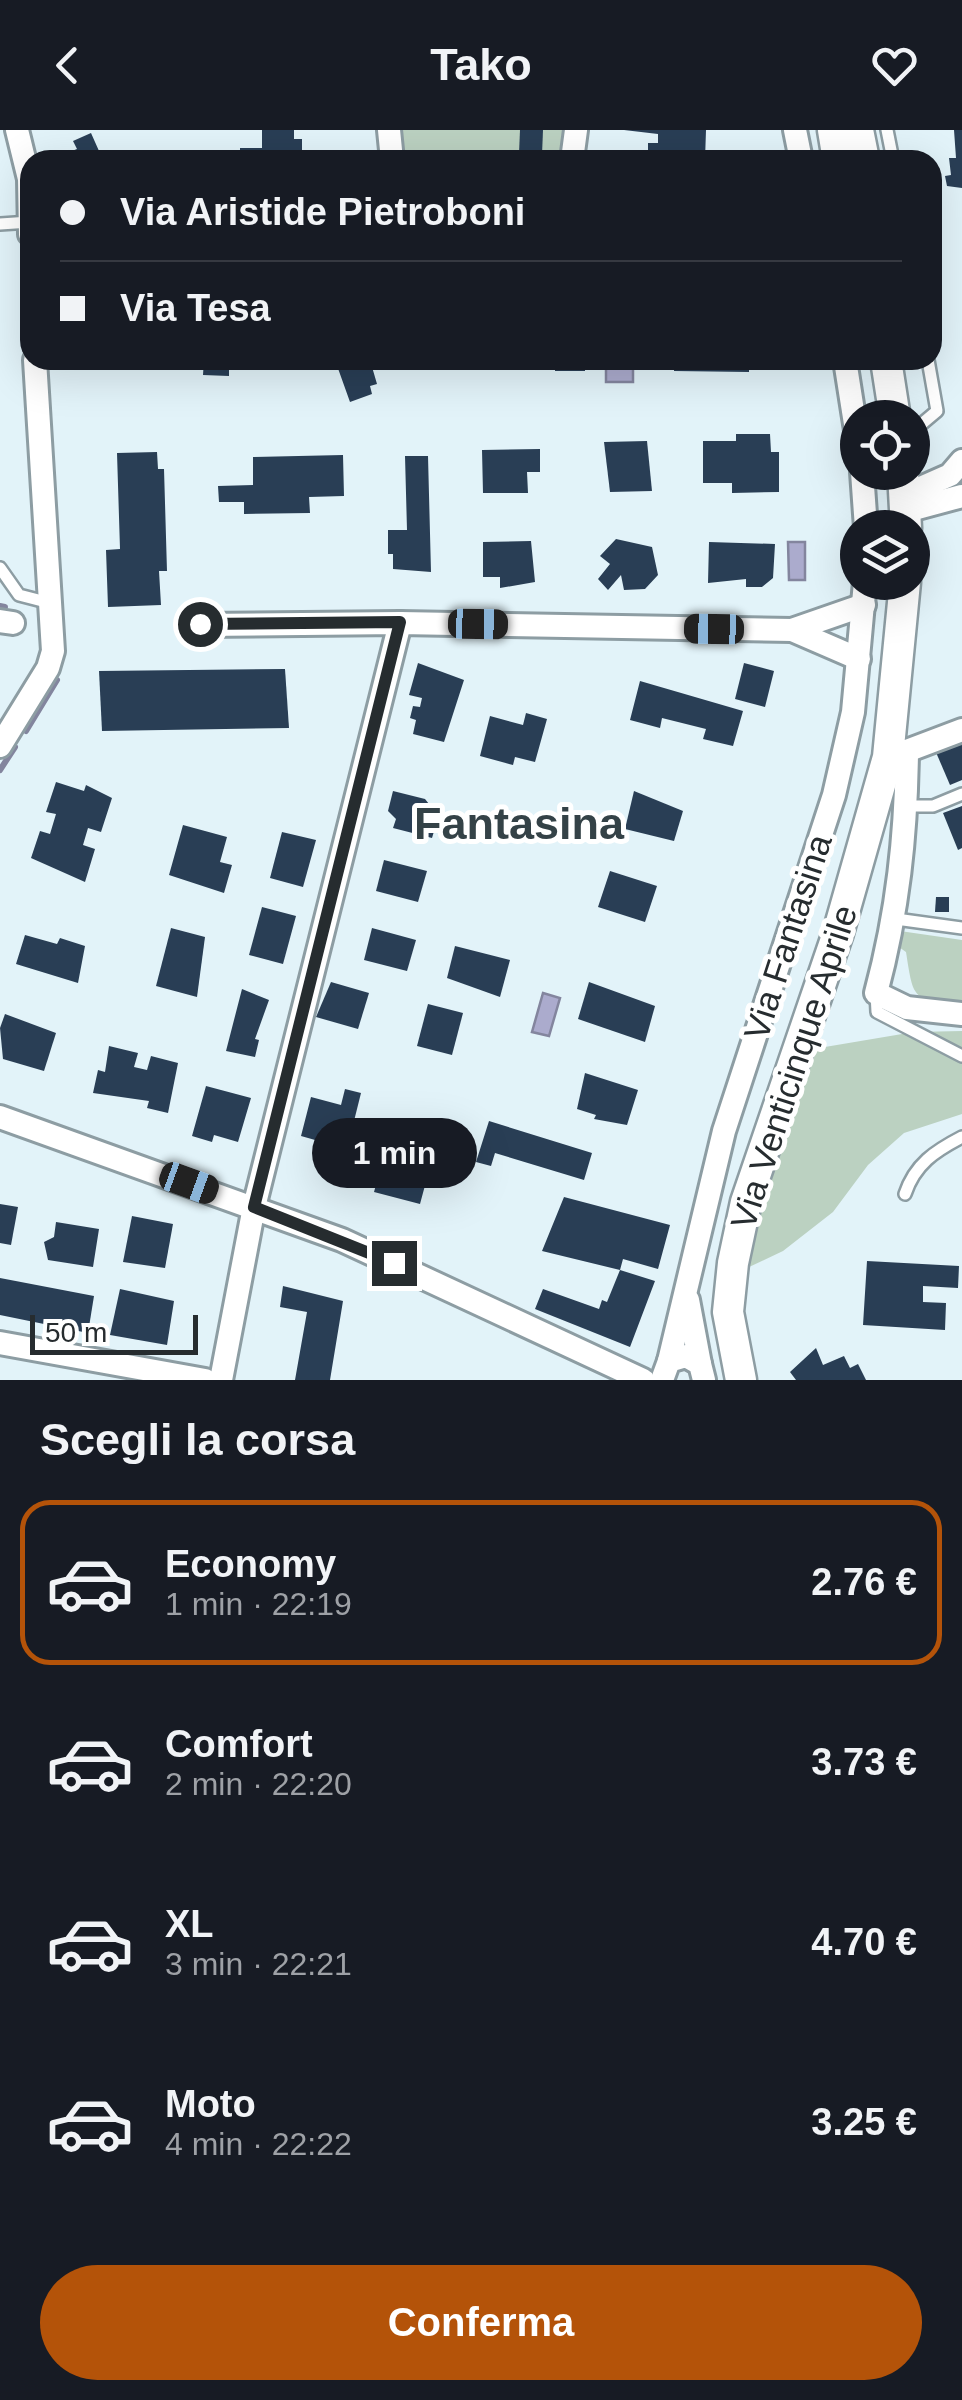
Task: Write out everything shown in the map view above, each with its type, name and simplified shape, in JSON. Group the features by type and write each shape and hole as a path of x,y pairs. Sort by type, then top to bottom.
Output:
{"street":[{"path":"0,746 48,668 53,651 35,370"},
{"path":"847,370 851,400"},
{"path":"887,370 892,400"},
{"path":"906,501 950,475 962,461"},
{"path":"906,501 962,496"},
{"path":"792,630 852,600"},
{"name":"Via Fantasina","path":"665,1370 724,1131 834,795 854,712 864,600"},
{"path":"904,600 898,754 906,806 896,918 876,993 907,1008 962,1014"},
{"path":"221,1380 254,1207 400,622"},
{"path":"200,624 400,622 792,630 860,659"},
{"path":"898,754 962,730"},
{"name":"Via Venticinque Aprile","path":"740,1380 728,1312 746,1202 898,754"},
{"path":"0,1117 342,1240 643,1380"},
{"name":"Via Fantasina","path":"685,1286 703,1376"},
{"path":"0,1343 205,1380"},
{"path":"603,1360 665,1370 686,1356 703,1376"}],"lane":[{"path":"930,370 937,411 930,417"},
{"path":"0,568 20,595 50,603"},
{"path":"906,806 933,806 962,794"},
{"path":"896,918 962,928"},
{"path":"876,993 877,1012 962,1056"},
{"path":"905,1194 917,1167 936,1150 962,1137"}],"green space":[{"path":"401,130 564,130 561,150 404,150"},
{"path":"900,931 962,940 962,1008 918,995 906,952 896,945"},
{"path":"962,1031 962,1114 904,1133 868,1165 833,1212 783,1251 747,1268 752,1233 804,1068 819,1048 914,1032"}],"water":[{"path":"606,370 633,370 633,382 606,382"},
{"path":"788,542 805,542 805,580 789,580"},
{"path":"543,993 560,998 549,1036 532,1032"}],"building":[{"path":"262,130 294,130 294,139 302,139 302,150 240,150 262,148"},
{"path":"520,130 543,130 542,150 519,150"},
{"path":"624,130 706,130 705,150 648,150 648,143 658,143 658,134"},
{"path":"954,130 962,130 962,188 947,186 945,176 951,175 949,158 956,158"},
{"path":"91,133 99,150 74,150 73,141"},
{"path":"203,370 229,370 229,376 203,375"},
{"path":"339,370 373,370 377,384 370,386 372,394 350,402"},
{"path":"749,370 749,372 674,371"},
{"path":"736,434 770,434 771,452 779,452 779,492 732,493 732,483 703,483 703,441 736,441"},
{"path":"647,441 652,491 610,492 604,442"},
{"path":"540,449 540,472 527,472 528,493 483,493 482,450"},
{"path":"157,452 158,469 164,469 167,571 159,571 161,605 108,607 106,550 120,549 117,453"},
{"path":"343,455 344,496 309,497 310,513 244,514 244,502 219,502 218,486 253,485 253,457"},
{"path":"405,456 428,456 431,572 393,569 393,554 388,554 388,530 407,530"},
{"path":"616,539 652,547 658,575 645,589 624,590 621,575 608,590 598,579 610,564 600,556"},
{"path":"531,541 535,582 500,588 500,577 483,577 483,542"},
{"path":"709,542 775,544 773,578 762,587 746,587 746,579 708,583"},
{"path":"418,663 464,680 444,742 413,734 413,706 420,707 422,698 409,695"},
{"path":"744,663 774,671 765,707 735,699"},
{"path":"285,669 289,728 102,731 99,671"},
{"path":"640,681 743,711 733,746 703,739 706,729 662,718 660,728 630,720"},
{"path":"526,713 547,719 535,762 515,757 513,765 480,756 490,716 523,725"},
{"path":"962,739 962,780 950,785 935,750"},
{"path":"56,782 84,791 86,785 112,798 101,832 88,828 83,845 95,849 85,882 31,858 40,831 50,834 56,814 46,812"},
{"path":"393,791 425,799 429,804 426,815 438,818 432,838 393,828 396,819 388,811"},
{"path":"634,791 683,811 674,841 625,829"},
{"path":"962,806 962,848 958,850 943,813"},
{"path":"183,825 227,837 220,862 232,865 224,893 169,875"},
{"path":"282,832 316,840 303,887 270,878"},
{"path":"384,860 427,871 418,902 376,891"},
{"path":"610,871 657,886 645,922 598,907"},
{"path":"936,897 949,897 949,912 935,912"},
{"path":"262,907 296,916 283,964 249,955"},
{"path":"171,928 205,937 197,997 156,986"},
{"path":"372,928 416,940 407,971 364,960"},
{"path":"25,935 57,944 60,938 85,946 78,983 16,964"},
{"path":"455,946 510,960 500,997 447,978"},
{"path":"331,982 369,993 358,1029 316,1017"},
{"path":"589,982 655,1006 645,1042 578,1019"},
{"path":"242,989 269,1000 255,1039 259,1040 255,1057 226,1051"},
{"path":"428,1004 463,1013 452,1055 417,1046"},
{"path":"5,1014 56,1033 44,1071 3,1059 0,1028"},
{"path":"109,1046 138,1053 134,1067 147,1070 151,1056 178,1063 168,1113 147,1108 149,1101 93,1093 98,1070 105,1072"},
{"path":"585,1073 638,1090 627,1125 594,1119 596,1115 577,1109"},
{"path":"206,1086 251,1098 238,1142 214,1135 212,1142 192,1136"},
{"path":"345,1089 361,1093 347,1149 301,1136 311,1097 341,1105"},
{"path":"489,1121 592,1153 584,1180 495,1153 491,1166 476,1162"},
{"path":"385,1152 406,1158 403,1171 427,1178 420,1204 374,1192"},
{"path":"564,1197 670,1225 658,1269 623,1259 620,1270 542,1251"},
{"path":"0,1204 18,1207 11,1245 0,1243"},
{"path":"132,1216 173,1224 165,1268 123,1262"},
{"path":"56,1222 99,1229 93,1267 48,1260 44,1242 54,1237"},
{"path":"867,1261 959,1266 958,1288 923,1286 923,1302 946,1303 945,1330 863,1325"},
{"path":"620,1270 655,1281 630,1347 535,1309 543,1289 599,1309 602,1300 607,1302"},
{"path":"0,1278 94,1296 88,1333 0,1315"},
{"path":"283,1286 343,1301 330,1380 295,1380 307,1312 280,1307"},
{"path":"120,1289 174,1301 167,1345 110,1335"},
{"path":"816,1348 823,1365 844,1356 850,1368 858,1364 866,1380 796,1380 790,1372"}],"waterway":[{"path":"0,606 5,607"},
{"path":"26,731 57,680"},
{"path":"0,770 15,747"}],"district":[{"name":"Fantasina","path":"519,823"}],"route":[{"path":"200,624 400,622 254,1207 394,1263"}]}
